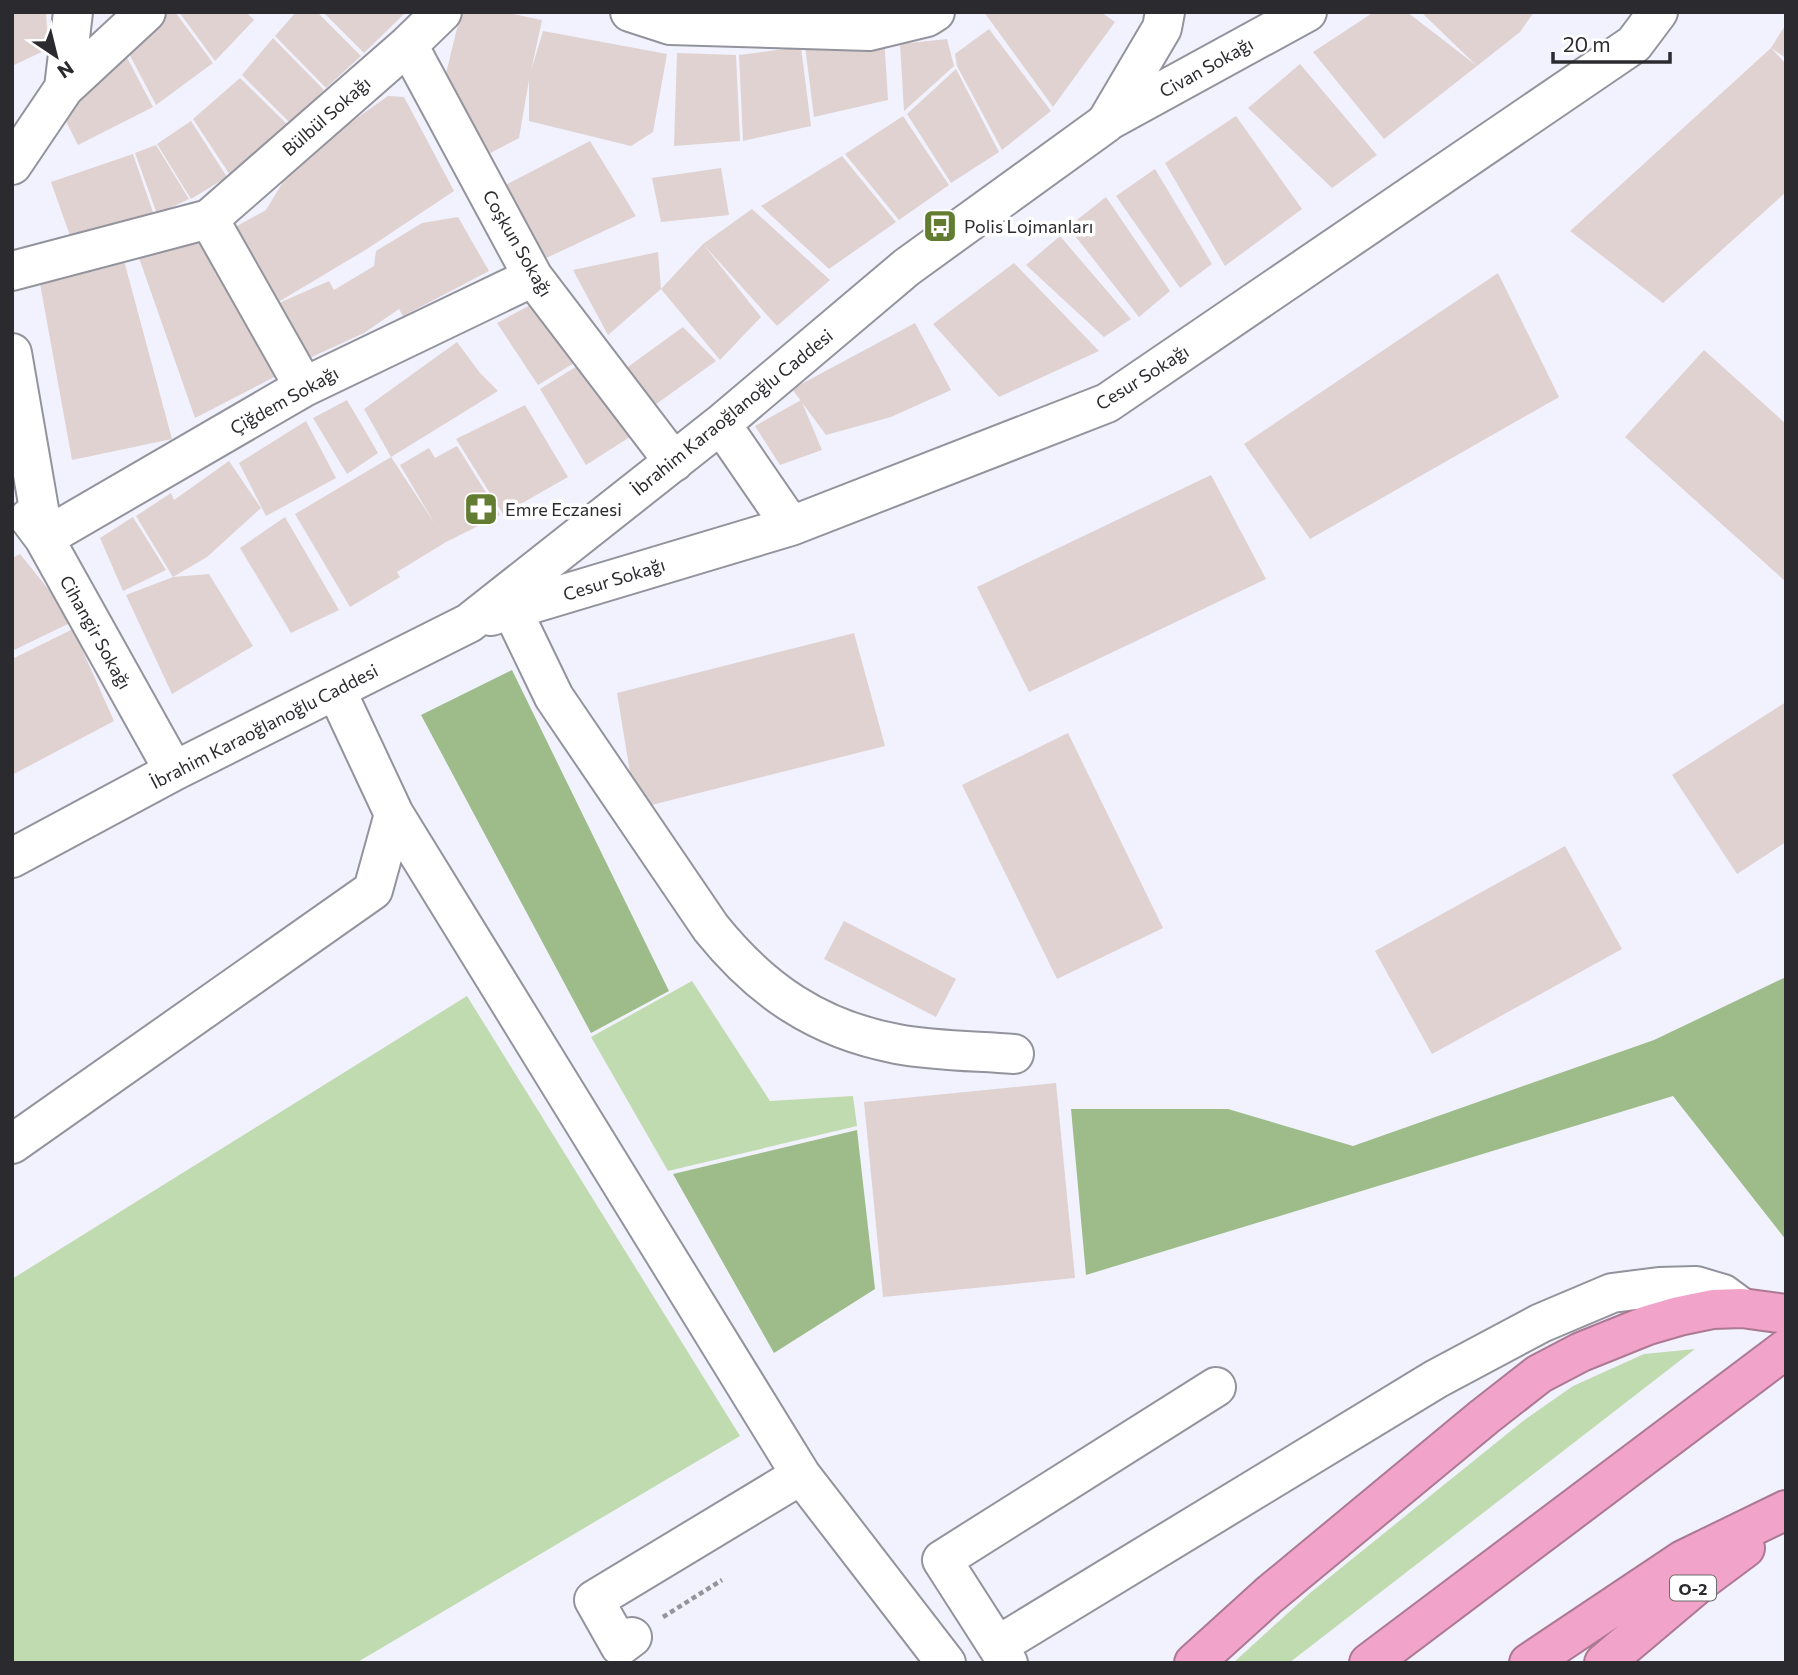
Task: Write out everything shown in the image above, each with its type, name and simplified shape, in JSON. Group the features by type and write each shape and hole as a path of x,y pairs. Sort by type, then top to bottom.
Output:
{"highway":[{"path":"1194,1663 1279,1587 1539,1374 1581,1352 1648,1325 1679,1316 1713,1309 1742,1308 1786,1314"},
{"path":"1369,1663 1786,1349"},
{"path":"1529,1663 1683,1560 1786,1510"},
{"name":"O-2","path":"1604,1663 1706,1577 1786,1518"}],"street":[{"path":"64,88 72,12"},
{"path":"12,165 64,88 146,12"},
{"name":"Bülbül Sokağı","path":"12,271 209,219 442,12"},
{"path":"630,12 670,25 869,31 935,12"},
{"name":"İbrahim Karaoğlanoğlu Caddesi","path":"12,858 174,771 469,623 721,424 907,267 1106,123 1162,28 1165,12"},
{"name":"Civan Sokağı","path":"1106,123 1307,12"},
{"name":"Cesur Sokağı","path":"469,623 791,526 1107,403 1634,44 1658,12"},
{"name":"Coşkun Sokağı","path":"408,45 533,276 674,462"},
{"path":"209,219 304,387"},
{"name":"Çiğdem Sokağı","path":"44,538 304,387 533,276"},
{"path":"12,353 44,538"},
{"path":"721,424 791,526"},
{"name":"Cihangir Sokağı","path":"12,496 44,538 174,771"},
{"path":"512,610 554,697 711,928 736,959 766,986 800,1009 865,1037 899,1044 1014,1055"},
{"path":"336,690 394,814 801,1475 946,1663"},
{"path":"12,1144 373,890 394,814"},
{"path":"1216,1387 942,1560 1002,1654 1436,1379 1541,1323 1612,1293 1659,1287 1696,1286 1723,1294 1742,1308"},
{"path":"632,1637 620,1646 594,1600 801,1475"}],"path":[{"path":"632,1637 722,1580"}],"green space":[{"path":"512,670 669,991 591,1033 421,715"},
{"path":"1786,977 1786,1240 1673,1096 1086,1275 1071,1109 1228,1109 1353,1146 1654,1040"},
{"path":"692,981 770,1101 853,1096 857,1126 668,1171 591,1037"},
{"path":"467,996 740,1436 356,1663 12,1663 12,1279"},
{"path":"857,1130 875,1289 774,1353 673,1174"},
{"path":"1695,1349 1289,1663 1233,1663 1310,1593 1523,1421 1573,1386 1644,1354"}],"building":[{"path":"12,12 46,12 48,49 12,66"},
{"path":"164,12 175,12 213,63 156,105 125,46"},
{"path":"179,12 246,12 254,20 215,61"},
{"path":"296,12 317,12 361,56 326,88 275,36"},
{"path":"323,12 406,12 364,53"},
{"path":"461,12 503,12 542,20 531,71 543,31 667,54 653,132 631,146 529,121 529,80 519,138 475,161 439,102"},
{"path":"984,12 1101,12 1115,22 1053,107"},
{"path":"1374,12 1407,12 1477,66 1384,139 1313,52"},
{"path":"1421,12 1534,12 1520,32 1477,66"},
{"path":"1786,24 1786,58 1771,48"},
{"path":"989,29 1051,111 1002,150 957,66 955,54"},
{"path":"884,36 888,100 814,117 805,46"},
{"path":"273,38 324,90 291,124 242,75"},
{"path":"947,39 954,66 904,111 900,44"},
{"path":"801,47 811,126 743,141 739,55"},
{"path":"122,48 153,107 78,145 58,106"},
{"path":"1771,48 1786,64 1786,192 1663,303 1570,231"},
{"path":"677,53 736,55 740,141 674,146"},
{"path":"1300,64 1377,155 1332,188 1248,108"},
{"path":"956,69 999,152 951,183 907,114"},
{"path":"240,78 289,126 230,175 193,119"},
{"path":"388,96 404,97 454,191 367,249 270,307 219,236 266,210 295,162"},
{"path":"903,116 949,185 899,220 845,154"},
{"path":"1236,116 1302,209 1225,266 1165,163"},
{"path":"191,121 227,177 191,199 157,144"},
{"path":"590,141 636,216 527,267 492,192"},
{"path":"156,145 189,199 157,214 135,153"},
{"path":"133,154 154,215 73,244 51,182"},
{"path":"842,156 896,222 829,269 761,206"},
{"path":"721,168 729,215 661,222 652,178"},
{"path":"1155,169 1212,264 1180,288 1116,196"},
{"path":"1106,197 1170,291 1139,317 1068,227"},
{"path":"752,209 830,280 777,326 703,244"},
{"path":"458,217 489,271 403,316 399,309 364,333 303,361 270,307 329,281 334,290 374,266 376,251 422,223"},
{"path":"209,219 288,370 195,418 138,255"},
{"path":"1060,236 1131,319 1104,337 1026,265"},
{"path":"703,244 761,317 720,360 661,289"},
{"path":"658,252 661,289 608,335 573,270"},
{"path":"123,257 172,439 72,460 39,278"},
{"path":"1014,263 1099,351 999,397 933,324"},
{"path":"1498,273 1559,397 1310,539 1244,444"},
{"path":"536,302 584,357 538,385 497,323"},
{"path":"915,323 951,390 891,417 826,435 792,389"},
{"path":"683,327 716,361 648,410 618,374"},
{"path":"457,342 480,373 498,391 391,457 364,409"},
{"path":"1704,350 1786,424 1786,582 1625,437"},
{"path":"587,360 633,435 586,465 540,389"},
{"path":"347,400 378,453 347,474 313,418"},
{"path":"801,400 822,450 780,465 755,426"},
{"path":"525,405 568,477 503,514 456,439"},
{"path":"306,421 336,478 266,516 239,463"},
{"path":"457,446 500,515 446,542 397,572 400,577 350,607 295,514 391,457 435,524 400,465 429,448 435,458"},
{"path":"229,461 261,508 207,557 173,577 136,516 171,493 174,500"},
{"path":"1211,475 1266,579 1029,692 977,587"},
{"path":"133,517 166,570 123,591 100,538"},
{"path":"285,517 339,610 291,633 240,548"},
{"path":"20,554 74,621 12,651 12,558"},
{"path":"209,574 253,646 172,694 126,595 173,577"},
{"path":"73,629 114,721 12,775 12,659"},
{"path":"854,633 885,746 636,809 617,693"},
{"path":"1786,702 1786,842 1737,874 1672,775"},
{"path":"1068,733 1163,928 1057,979 962,785"},
{"path":"1565,846 1622,949 1432,1054 1375,951"},
{"path":"844,921 956,979 936,1017 824,959"},
{"path":"1056,1083 1075,1278 883,1297 864,1102"}],"place":[{"name":"Polis Lojmanları","path":"940,226"},
{"name":"Emre Eczanesi","path":"481,509"}]}
